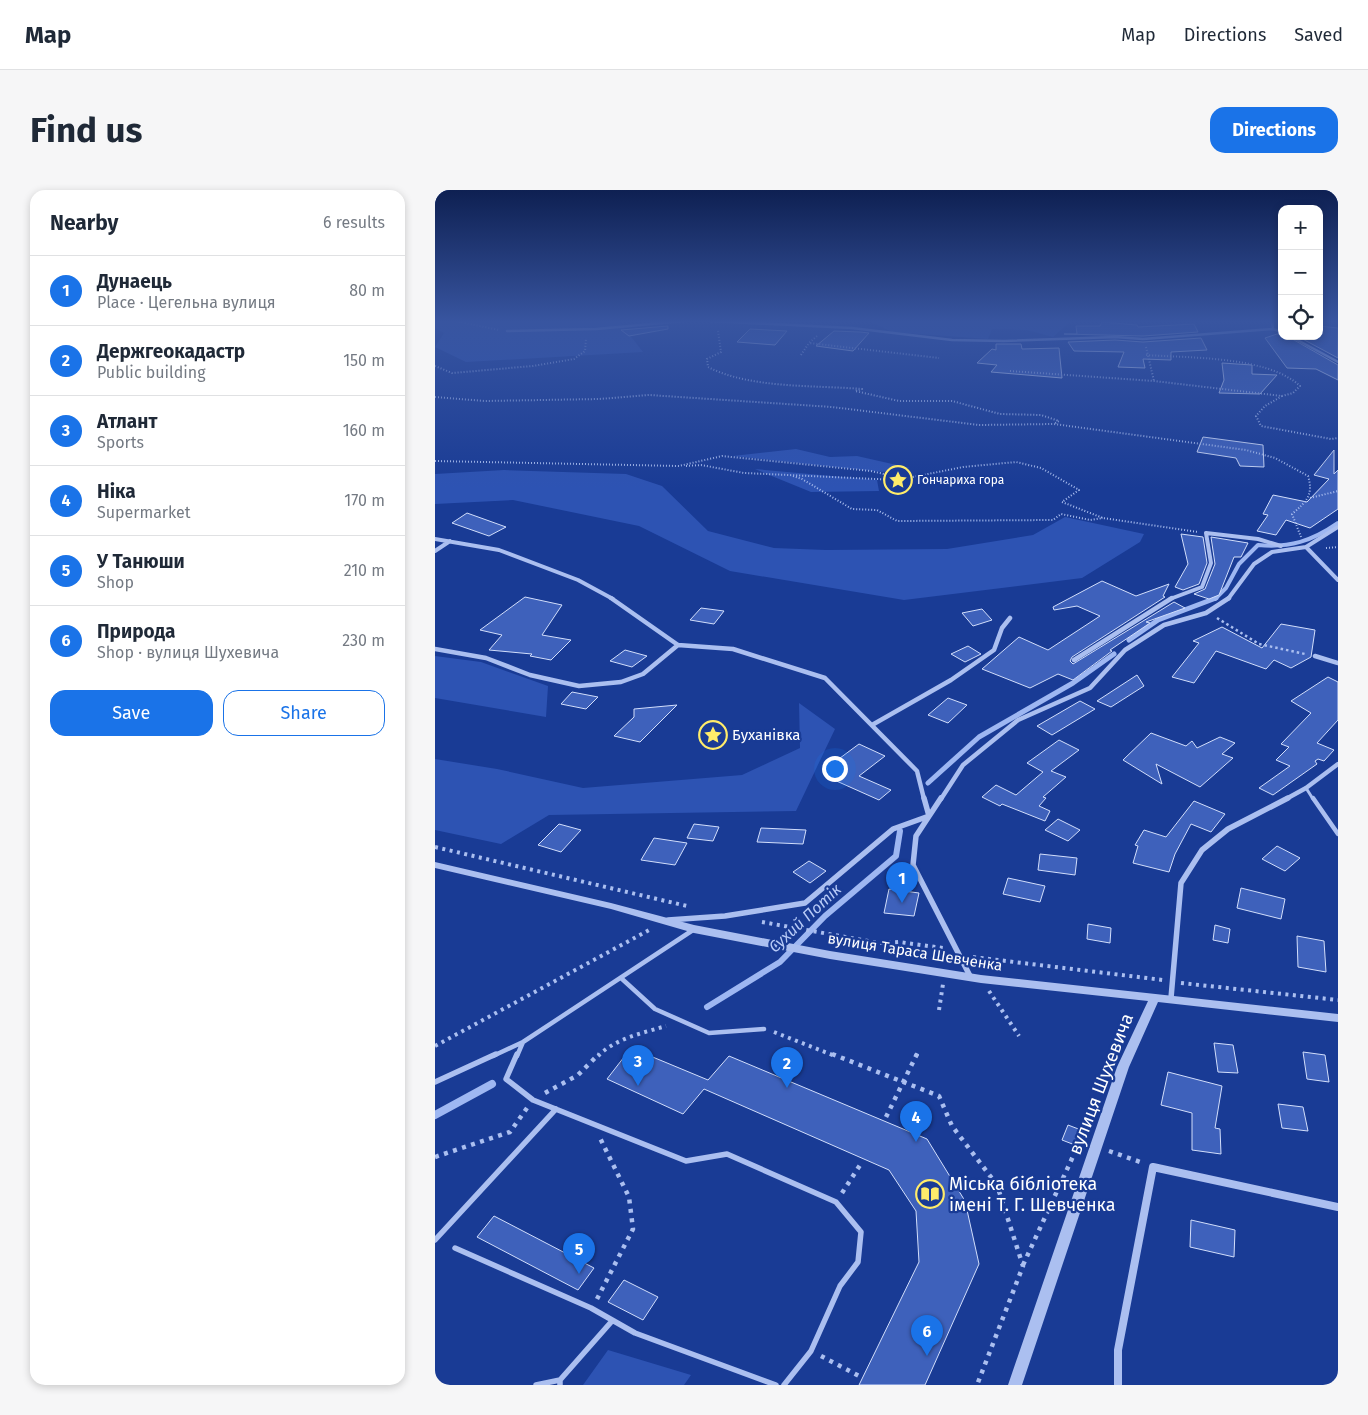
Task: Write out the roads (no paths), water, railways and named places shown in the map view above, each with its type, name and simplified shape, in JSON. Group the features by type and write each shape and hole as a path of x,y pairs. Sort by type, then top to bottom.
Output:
{"street":[{"path":"975,977 957,950 913,865 916,836 963,765 1018,720 1090,688 1125,650 1164,625 1206,613 1226,600 1254,564 1272,552 1306,547 1338,527"},
{"path":"1074,660 1173,597 1202,586 1211,563 1206,533 1258,539 1281,546"},
{"path":"435,538 499,550 603,592 678,645 733,648 825,678 917,771 929,816"},
{"path":"435,551 450,540"},
{"path":"1306,547 1338,580"},
{"path":"872,725 951,680 993,650 1002,628 1010,618"},
{"path":"435,649 486,658 530,675 579,686 621,682 643,674 678,645"},
{"path":"1315,656 1338,664"},
{"path":"1171,998 1181,883 1202,850 1228,829 1306,788 1338,764"},
{"path":"667,920 725,916 805,903 893,829 929,816"},
{"name":"вулиця Тараса Шевченка","path":"435,865 667,920 694,929 830,955 975,977 1338,1018"},
{"name":"вулиця Шухевича","path":"1015,1385 1123,1067 1155,997"},
{"path":"1118,1385 1118,1350 1153,1167 1338,1207"}],"lane":[{"path":"1306,788 1338,834"},
{"path":"435,1082 523,1042 694,929"},
{"path":"621,978 655,1009 709,1033 764,1029"},
{"path":"523,1042 506,1079 533,1100 687,1161 727,1154 836,1202 861,1232 858,1262 840,1286 811,1351 784,1385"},
{"path":"435,1240 556,1109"},
{"path":"455,1248 591,1308 635,1333 776,1385"},
{"path":"537,1385 560,1383 612,1321"}],"waterway":[{"name":"Сухий Потік","path":"1216,598 1226,588 1239,564 1258,545 1270,546 1300,542 1310,539 1338,523"},
{"name":"Сухий Потік","path":"1129,640 1158,620 1216,598"},
{"name":"Сухий Потік","path":"928,783 979,737 1073,683 1114,654"},
{"name":"Сухий Потік","path":"707,1007 780,962 825,916 896,856 900,831"},
{"name":"Сухий Потік","path":"435,1115 492,1084"}],"place":[{"name":"Гончариха гора","path":"898,480"},
{"name":"Буханівка","path":"713,735"},
{"name":"Дунаець","path":"902,903"},
{"name":"Атлант","path":"638,1086"},
{"name":"Держгеокадастр","path":"787,1088"},
{"name":"Ніка","path":"916,1142"},
{"name":"Міська бібліотека імені Т. Г. Шевченка","path":"930,1194"},
{"name":"У Танюши","path":"579,1274"},
{"name":"Природа","path":"927,1356"}]}
